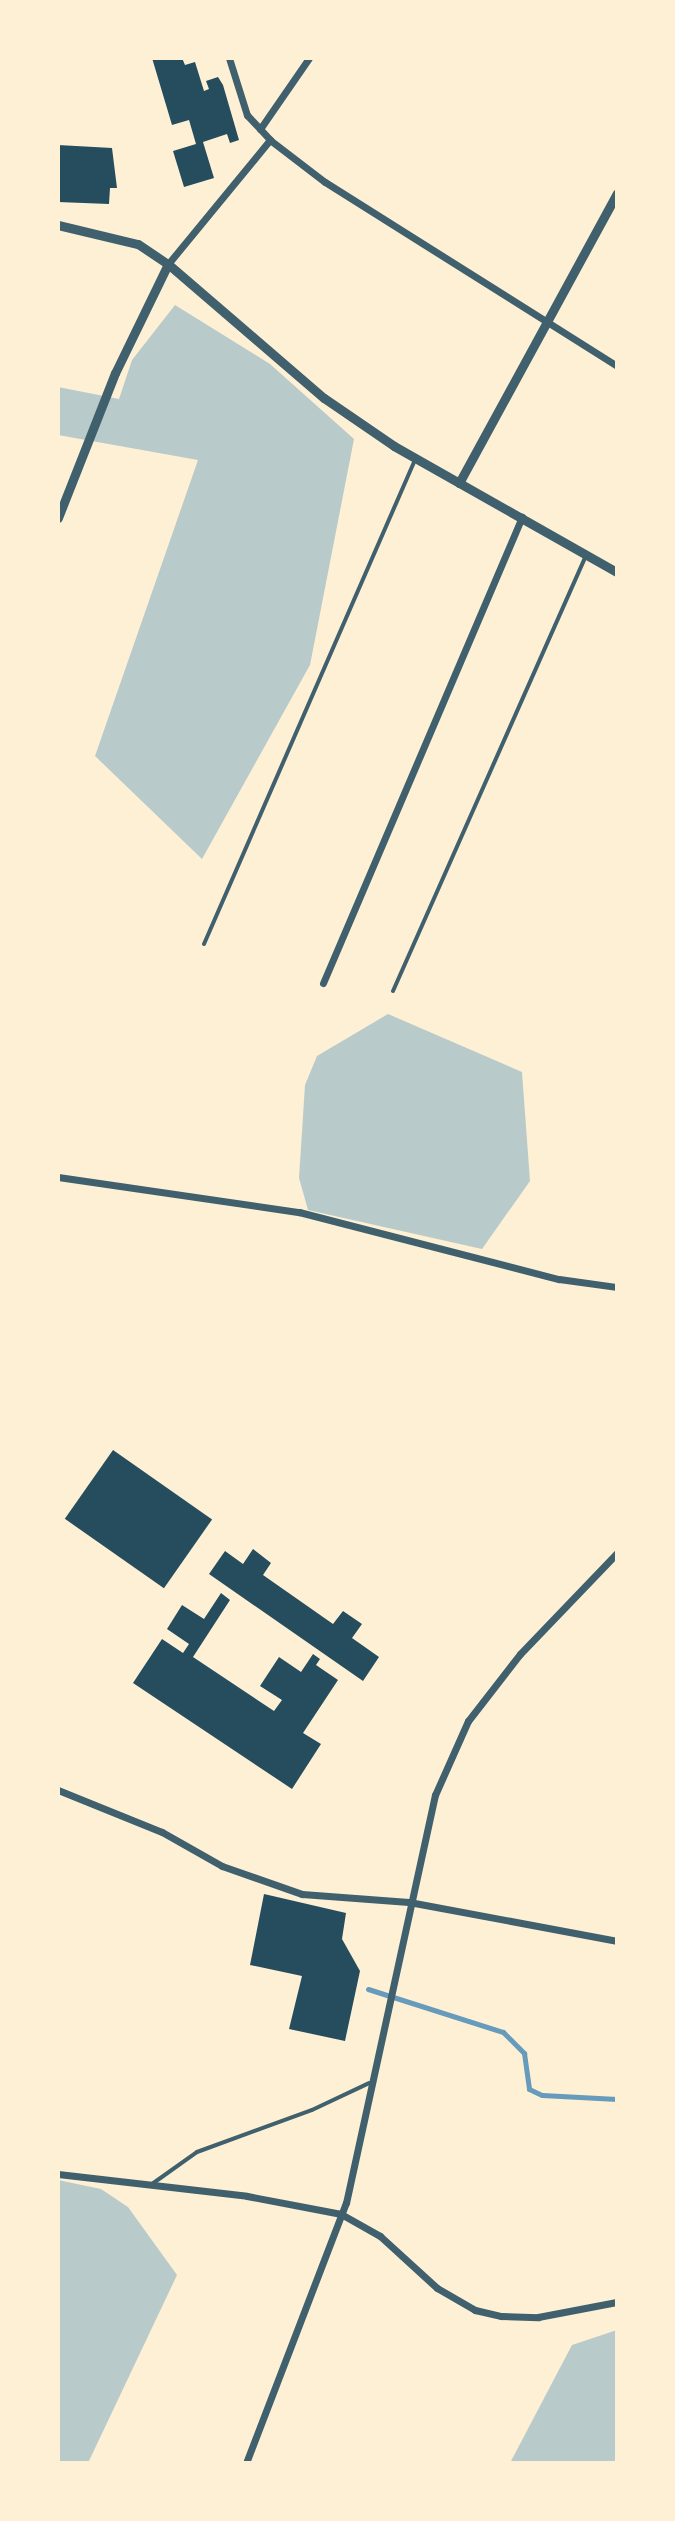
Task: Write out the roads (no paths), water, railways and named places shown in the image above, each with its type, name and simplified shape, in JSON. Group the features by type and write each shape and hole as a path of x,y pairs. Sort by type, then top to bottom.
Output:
{"street":[{"path":"229,58 247,115 270,140 325,182 617,366"},
{"path":"260,129 309,58"},
{"path":"58,518 115,373 168,264 270,140"},
{"path":"459,483 617,193"},
{"path":"58,225 138,244 168,264 324,398 416,458 617,572"},
{"path":"323,983 522,517"},
{"path":"58,1177 299,1212 559,1279 617,1287"},
{"path":"246,2463 341,2214 356,2166 369,2083 435,1795 468,1721 520,1654 617,1553"},
{"path":"58,1790 150,1827 260,1881 302,1894 409,1902 617,1941"},
{"path":"58,2174 148,2187 247,2196 341,2214 380,2236 437,2288 475,2310 538,2317 617,2302"}],"lane":[{"path":"204,944 416,458"},
{"path":"393,991 587,554"},
{"path":"148,2187 197,2152 312,2110 369,2083"}],"waterway":[{"path":"368,1989 503,2032 524,2053 529,2089 542,2095 617,2099"}]}
